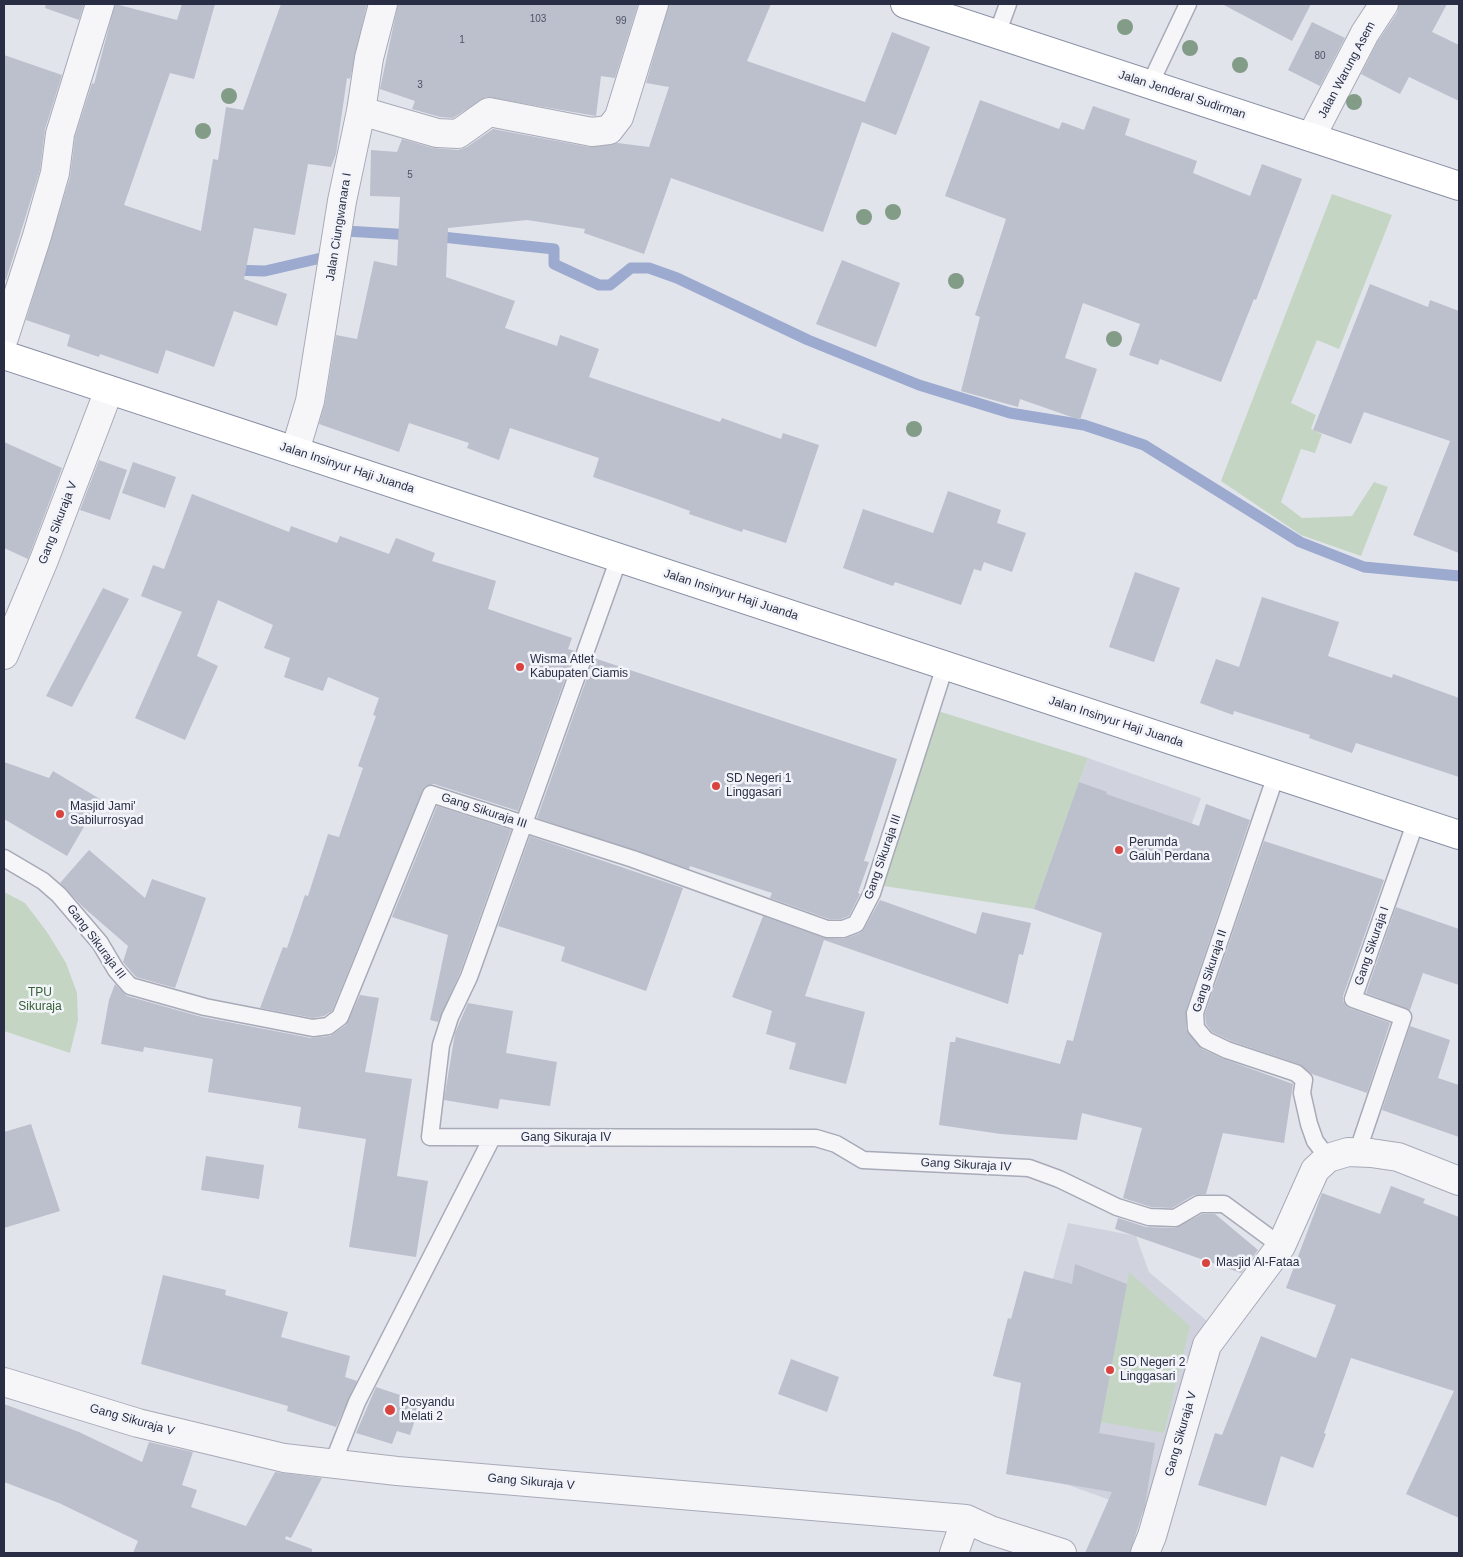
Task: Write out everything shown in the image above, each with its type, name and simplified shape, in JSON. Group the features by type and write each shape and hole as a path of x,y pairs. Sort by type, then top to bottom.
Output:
{"highway":[{"name":"Jalan Jenderal Sudirman","path":"904,4 1459,186"},
{"name":"Jalan Insinyur Haji Juanda","path":"4,355 1459,836"}],"street":[{"path":"4,338 37,236 55,172 60,134 100,4"},
{"name":"Jalan Ciungwanara I","path":"295,451 310,401 342,201 361,111 369,58 383,4"},
{"path":"361,111 437,133 458,134 489,112 592,132 609,130 619,117 654,4"},
{"name":"Jalan Warung Asem","path":"1311,137 1365,33 1384,4"},
{"name":"Gang Sikuraja V","path":"4,655 40,569 109,390"},
{"path":"1328,1158 1348,1152 1398,1158 1459,1181"},
{"name":"Gang Sikuraja V","path":"1144,1553 1152,1536 1207,1345 1281,1246 1315,1170 1328,1158"},
{"name":"Gang Sikuraja V","path":"4,1382 138,1423 284,1458 332,1465 966,1519 990,1530 1062,1553"},
{"path":"954,1553 966,1519"}],"lane":[{"path":"997,34 1008,4"},
{"path":"1150,84 1188,4"},
{"name":"Gang Sikuraja IV","path":"620,558 469,977 455,1003 447,1026 441,1045 430,1136 492,1138 816,1138 836,1144 863,1160 1029,1168 1059,1179 1117,1207 1149,1217 1175,1218 1198,1204 1224,1204 1281,1246"},
{"name":"Gang Sikuraja III","path":"4,858 43,880 59,895 100,943 116,970 130,986 205,1007 313,1028 328,1026 340,1017 431,794 634,859 827,929 843,929 856,924 872,893 945,666"},
{"name":"Gang Sikuraja II","path":"1276,775 1194,1013 1196,1028 1206,1040 1227,1050 1291,1071 1304,1080 1302,1093 1309,1124 1315,1142 1328,1158"},
{"name":"Gang Sikuraja I","path":"1357,1153 1403,1017 1353,999 1416,821"},
{"path":"332,1465 357,1402 492,1138"}],"shaded area":[{"name":"Perumda Galuh Perdana","path":"1088,758 1201,798 1147,949 1034,909"},
{"name":"SD Negeri 2 Linggasari","path":"1068,1223 1136,1236 1149,1272 1207,1321 1149,1514 1068,1485 1006,1474 1015,1419"}],"green space":[{"path":"1332,194 1392,215 1339,349 1317,340 1291,403 1316,415 1311,429 1322,434 1315,453 1301,449 1281,502 1302,518 1352,516 1374,482 1388,487 1361,556 1301,535 1221,481"},
{"path":"938,711 1088,758 1034,909 884,886"},
{"name":"TPU Sikuraja","path":"4,892 25,903 47,932 66,963 77,993 78,1020 70,1053 4,1031"},
{"path":"1129,1272 1190,1326 1164,1433 1101,1422"}],"building":[{"path":"46,4 84,4 79,20 45,8"},
{"path":"115,4 177,20 182,4 215,4 194,79 170,73 124,205 201,231 213,159 218,160 226,107 243,110 281,4 367,4 350,79 347,78 336,154 331,167 308,164 295,235 254,228 244,279 287,294 277,326 234,311 214,367 166,350 158,374 100,354 99,357 67,346 70,335 26,320 70,177 75,137 92,83 94,84"},
{"path":"398,4 638,4 615,78 601,76 596,116 486,97 453,118 440,117 412,109 415,101 380,89"},
{"path":"669,4 771,4 747,61 865,102 892,32 930,47 896,135 862,122 823,232 671,178 644,254 584,233 585,229 527,220 448,228 446,277 515,301 505,328 557,346 560,335 599,349 589,377 720,422 722,418 781,439 783,433 819,445 786,543 743,529 742,532 689,514 690,511 593,477 599,458 510,428 499,460 467,448 469,443 409,423 399,452 319,424 325,403 336,335 357,339 374,261 397,266 400,197 370,196 371,150 397,152 402,139 433,148 458,150 467,147 493,129 589,147 618,143 649,147 669,87 646,83"},
{"path":"1222,4 1311,4 1292,41"},
{"path":"1399,4 1447,4 1432,32 1459,45 1459,101 1409,77 1400,94 1361,74 1378,41 1397,13"},
{"path":"1312,22 1345,38 1320,86 1288,70"},
{"path":"4,55 62,75 45,129 40,170 6,280 4,279"},
{"path":"980,100 1059,129 1062,122 1084,130 1093,106 1130,119 1125,135 1197,161 1193,173 1250,196 1262,164 1302,179 1256,300 1254,299 1221,382 1160,359 1158,365 1129,355 1140,324 1083,303 1065,358 1097,369 1080,420 1020,399 1018,407 961,391 980,317 975,315 1006,219 945,196"},
{"path":"842,260 900,283 876,347 816,324"},
{"path":"1370,284 1428,307 1430,300 1459,311 1459,553 1413,535 1450,441 1364,412 1351,444 1313,430"},
{"path":"4,442 62,468 28,559 4,548"},
{"path":"99,460 127,470 110,520 80,510"},
{"path":"133,462 176,477 165,508 122,493"},
{"path":"948,491 1001,510 997,523 1026,533 1012,572 984,562 981,571 974,569 961,605 895,582 893,586 843,568 863,509 933,533"},
{"path":"192,494 289,532 291,526 337,543 340,536 389,554 396,538 435,553 432,561 496,581 488,609 572,638 568,649 575,651 518,811 434,784 424,787 332,1011 324,1016 313,1018 260,1008 283,947 287,948 305,895 308,896 328,834 339,837 363,768 358,766 376,716 373,715 379,698 328,677 323,691 284,677 290,658 264,648 273,625 218,600 197,656 218,666 185,740 135,718 182,612 141,596 153,565 164,569"},
{"path":"1135,572 1180,588 1154,662 1109,647"},
{"path":"103,588 129,599 72,707 46,696"},
{"path":"1262,597 1339,622 1328,656 1392,678 1393,674 1459,698 1459,777 1356,743 1352,753 1309,738 1310,735 1234,711 1233,715 1200,703 1216,659 1239,667"},
{"name":"SD Negeri 1 Linggasari","path":"594,658 897,759 864,861 869,862 858,893 860,894 849,916 841,919 829,919 770,898 772,893 690,866 689,869 537,818"},
{"name":"Masjid Jami' Sabilurrosyad","path":"4,762 49,778 53,771 100,799 67,856 4,819"},
{"path":"1079,782 1107,792 1106,794 1199,826 1206,804 1250,820 1186,1010 1186,1029 1202,1049 1293,1084 1284,1143 1223,1133 1206,1194 1194,1195 1172,1208 1151,1207 1123,1198 1142,1128 1082,1113 1077,1140 1001,1134 939,1125 950,1042 955,1042 956,1037 1060,1064 1067,1040 1073,1041 1102,933 1034,909"},
{"path":"437,806 511,830 460,973 438,1022 430,1020 448,935 392,917"},
{"path":"530,836 683,888 646,991 561,961 565,947 498,926"},
{"path":"1264,841 1384,880 1343,996 1343,1001 1349,1008 1390,1023 1367,1093 1312,1074 1299,1064 1231,1041 1212,1032 1206,1024 1205,1014"},
{"path":"89,850 145,898 152,879 206,898 175,988 136,977 123,962 128,946 83,907 60,883"},
{"path":"880,900 976,934 982,912 1031,923 1023,955 1019,954 1008,1004 824,940 805,996 865,1012 846,1084 789,1069 796,1043 766,1034 772,1011 732,997 763,916 824,938 843,939 860,933 864,929"},
{"path":"1396,907 1459,929 1459,985 1423,973 1410,1010 1366,993"},
{"path":"115,984 127,996 202,1017 311,1038 330,1036 346,1025 360,995 379,998 365,1072 412,1079 397,1176 428,1181 416,1257 349,1247 366,1139 298,1128 301,1107 208,1092 213,1059 144,1047 143,1052 101,1044 109,1000"},
{"path":"468,1003 513,1011 506,1053 557,1062 550,1106 500,1099 498,1109 444,1100 455,1033"},
{"path":"1410,1026 1450,1040 1438,1078 1459,1085 1459,1137 1382,1110"},
{"path":"31,1124 60,1211 4,1228 4,1132"},
{"path":"206,1156 264,1165 259,1199 201,1190"},
{"path":"1391,1186 1425,1199 1423,1203 1459,1217 1459,1518 1406,1494 1454,1391 1351,1358 1313,1468 1281,1456 1266,1506 1198,1485 1215,1433 1222,1435 1261,1336 1316,1358 1336,1305 1286,1288 1322,1193 1380,1214"},
{"path":"1202,1214 1215,1214 1258,1250 1241,1273 1115,1229 1118,1218 1146,1227 1175,1228"},
{"path":"1075,1264 1127,1284 1099,1433 1155,1443 1145,1505 1130,1553 1085,1553 1112,1492 1006,1474 1021,1383 993,1376 1008,1318 1011,1319 1024,1271 1072,1284"},
{"path":"163,1275 226,1290 225,1295 288,1312 281,1337 350,1356 345,1377 357,1381 336,1427 287,1411 288,1406 141,1364"},
{"path":"791,1359 839,1377 827,1412 778,1394"},
{"name":"Posyandu Melati 2","path":"376,1387 421,1402 410,1435 397,1431 392,1444 356,1433"},
{"path":"4,1404 79,1432 142,1462 149,1442 193,1452 182,1485 197,1490 191,1507 246,1526 275,1472 322,1478 291,1538 286,1536 285,1539 312,1549 312,1553 133,1553 138,1541 59,1503 4,1482"}],"waterway":[{"path":"346,231 412,235"},
{"path":"433,236 554,249 554,264 599,285 610,285 631,268 649,268 677,278 808,340 919,385 1010,413 1084,425 1144,445 1300,542 1364,567 1459,576"},
{"path":"230,270 265,271 321,258"}],"place":[{"name":"Wisma Atlet Kabupaten Ciamis","path":"520,667"},
{"name":"SD Negeri 1 Linggasari","path":"716,786"},
{"name":"Masjid Jami' Sabilurrosyad","path":"60,814"},
{"name":"Perumda Galuh Perdana","path":"1119,850"},
{"name":"Masjid Al-Fataa","path":"1206,1263"},
{"name":"SD Negeri 2 Linggasari","path":"1110,1370"},
{"name":"Posyandu Melati 2","path":"390,1410"}]}
